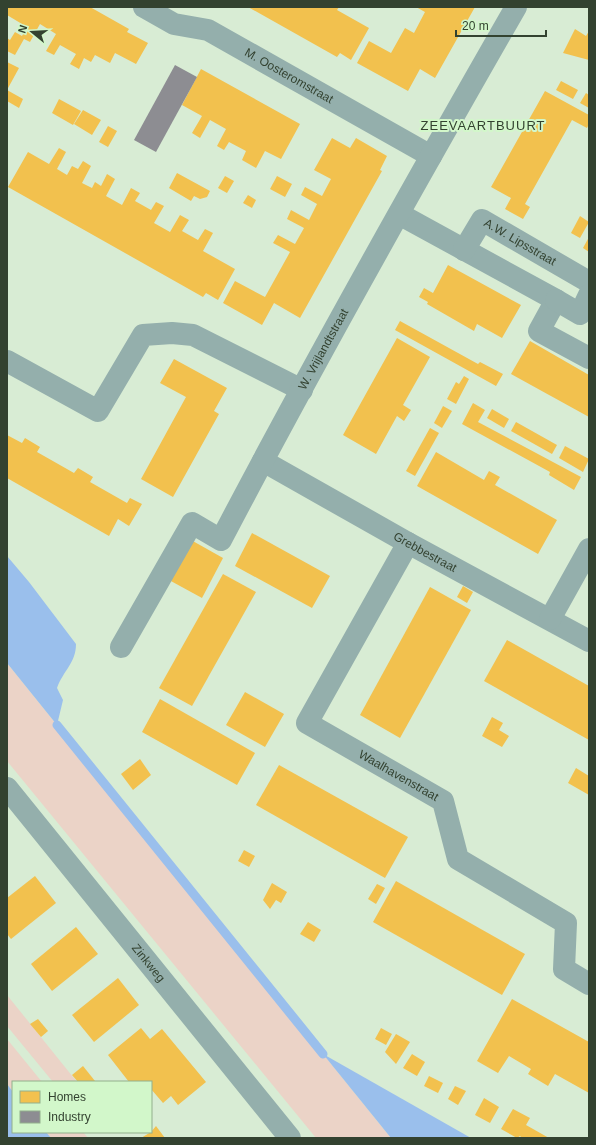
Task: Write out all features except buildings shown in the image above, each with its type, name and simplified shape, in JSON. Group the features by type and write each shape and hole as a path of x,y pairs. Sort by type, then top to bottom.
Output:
{"street":[{"name":"M. Oosteromstraat","path":"144,7 174,24 208,30 430,156"},
{"name":"W. Vrijlandtstraat","path":"121,646 192,523 221,540 430,156 516,7"},
{"path":"398,214 580,314 589,295"},
{"name":"A.W. Lipsstraat","path":"464,250 482,220 589,282"},
{"path":"556,300 539,331 589,358"},
{"path":"7,361 98,411 143,335 172,333 193,334 302,390"},
{"name":"Grebbestraat","path":"263,461 408,543 589,641"},
{"name":"Waalhavenstraat","path":"408,543 307,723 443,801 458,859 566,923 564,969 589,984"},
{"path":"550,619 589,549"},
{"name":"Zinkweg","path":"7,788 290,1138"}],"shaded area":[{"path":"7,663 391,1138 316,1138 7,761"},
{"path":"7,995 76,1081 52,1081 7,1026"},
{"path":"7,1039 41,1081 12,1081 12,1091 7,1084"},
{"path":"47,1133 84,1133 88,1138 51,1138"}],"water":[{"path":"7,556 29,582 76,644 72,662 57,688 63,700 57,725 7,663"},
{"path":"323,1054 471,1138 391,1138"},
{"path":"7,1084 12,1091 12,1133 47,1133 51,1138 7,1138"}],"waterway":[{"path":"57,725 323,1054"}],"district":[{"name":"ZEEVAARTBUURT","path":"483,125"}]}
